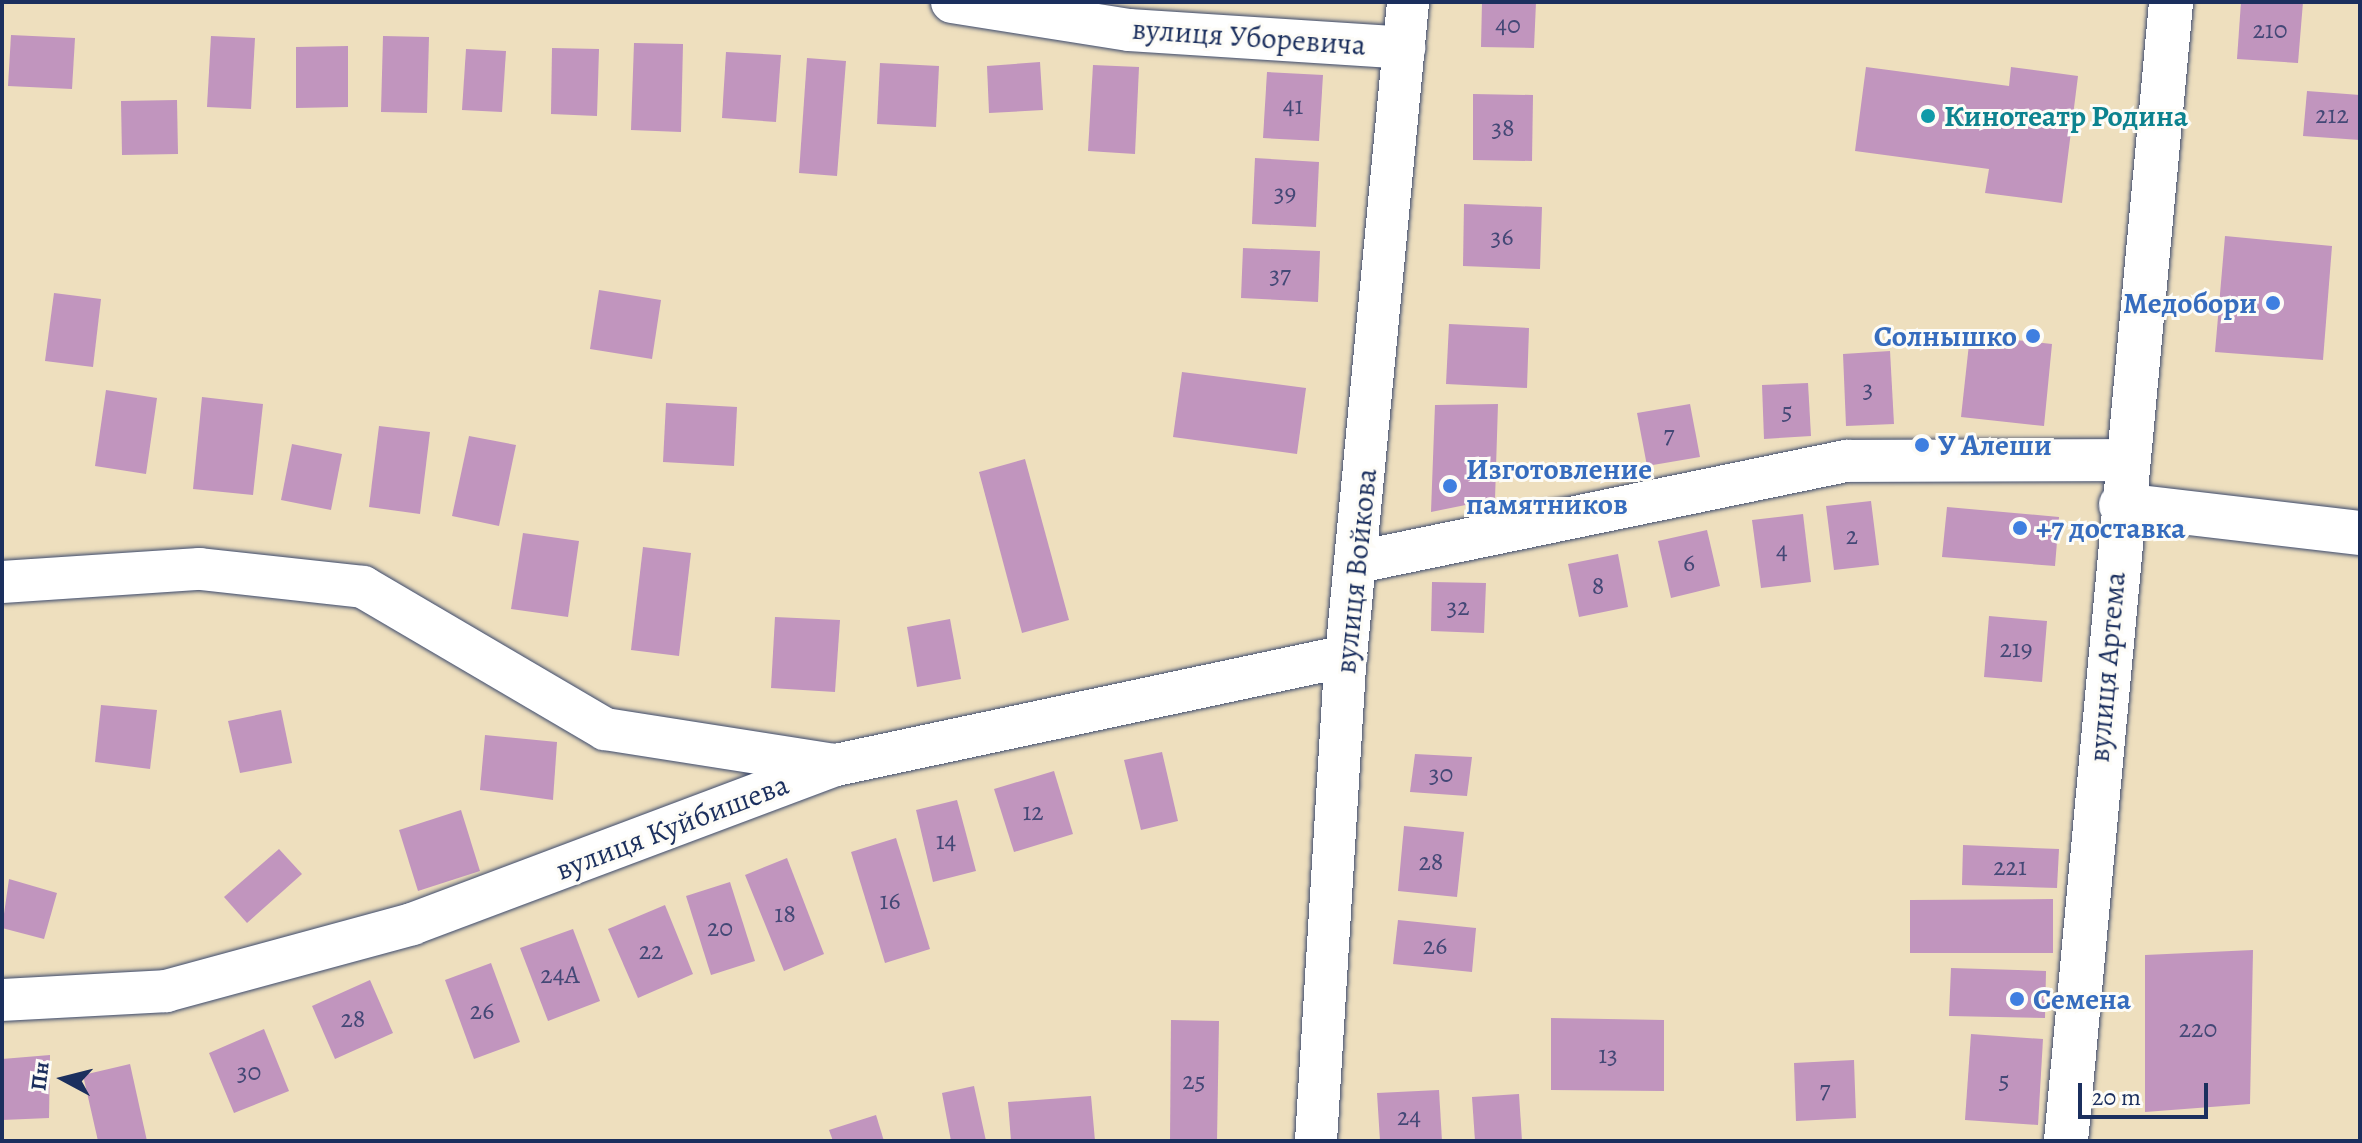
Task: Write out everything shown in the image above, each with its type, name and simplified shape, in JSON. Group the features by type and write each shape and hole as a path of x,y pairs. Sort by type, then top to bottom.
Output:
{"street":[{"name":"вулиця Уборевича","path":"952,2 1129,30 1404,48"},
{"name":"вулиця Войкова","path":"1316,1141 1346,656 1358,562 1408,2"},
{"name":"вулиця Артема","path":"2066,1141 2121,505 2171,2"},
{"path":"1358,562 1847,461 2126,460"},
{"path":"2121,505 2360,533"},
{"path":"2,582 200,569 363,587 605,729 836,765"},
{"name":"вулиця Куйбишева","path":"2,1000 166,991 412,924 836,765 1346,656"}],"building":[{"path":"1482,2 1536,2 1534,48 1481,47"},
{"path":"2241,2 2303,2 2298,63 2237,59"},
{"path":"11,35 75,38 72,89 8,86"},
{"path":"211,36 255,38 251,109 207,107"},
{"path":"383,36 429,37 427,113 381,112"},
{"path":"634,43 683,44 681,132 631,130"},
{"path":"348,46 348,107 296,108 296,47"},
{"path":"552,48 599,49 597,116 551,114"},
{"path":"466,49 506,51 502,112 462,110"},
{"path":"726,52 781,55 776,122 722,118"},
{"path":"807,58 846,61 837,176 799,173"},
{"path":"1040,62 1043,110 989,113 987,66"},
{"path":"880,63 939,66 936,127 877,124"},
{"path":"1093,65 1139,67 1135,154 1088,151"},
{"path":"1866,67 2009,86 2011,67 2078,76 2062,203 1985,193 1989,169 1855,151"},
{"path":"1267,72 1323,75 1319,141 1263,138"},
{"path":"2307,91 2360,95 2360,140 2303,136"},
{"path":"1473,94 1533,95 1532,161 1473,160"},
{"path":"177,100 178,154 122,155 121,101"},
{"path":"1255,158 1319,162 1316,227 1252,224"},
{"path":"1464,204 1542,207 1540,269 1463,266"},
{"path":"2225,236 2332,246 2323,360 2215,352"},
{"path":"1243,248 1320,251 1318,302 1241,298"},
{"path":"599,290 661,300 652,359 590,349"},
{"path":"54,293 101,299 93,367 45,361"},
{"path":"1449,324 1529,328 1527,388 1446,384"},
{"path":"1970,335 2052,344 2044,426 1961,417"},
{"path":"1890,351 1894,424 1846,426 1843,354"},
{"path":"1182,372 1306,388 1297,454 1173,437"},
{"path":"1808,383 1811,436 1764,439 1762,385"},
{"path":"106,390 157,398 146,474 95,466"},
{"path":"202,397 263,404 253,495 193,489"},
{"path":"666,403 737,407 734,466 663,462"},
{"path":"1498,404 1495,499 1431,512 1435,405"},
{"path":"1690,404 1700,457 1647,466 1637,413"},
{"path":"379,426 430,432 420,514 369,507"},
{"path":"469,436 516,445 499,526 452,516"},
{"path":"292,444 342,454 331,510 281,500"},
{"path":"1025,459 1069,620 1022,633 979,472"},
{"path":"1871,501 1879,565 1834,570 1826,506"},
{"path":"1947,507 2059,517 2055,566 1942,557"},
{"path":"1803,514 1811,582 1761,588 1752,520"},
{"path":"1707,530 1720,586 1671,598 1658,541"},
{"path":"523,533 579,541 568,617 511,609"},
{"path":"643,547 691,553 679,656 631,650"},
{"path":"1618,554 1628,607 1579,617 1568,564"},
{"path":"1432,582 1486,583 1484,633 1431,631"},
{"path":"1989,616 2047,621 2042,682 1984,677"},
{"path":"775,617 840,620 835,692 771,688"},
{"path":"950,619 961,679 917,687 907,627"},
{"path":"101,705 157,710 150,769 95,762"},
{"path":"281,710 292,763 240,773 228,721"},
{"path":"485,735 557,742 553,800 480,790"},
{"path":"1162,752 1178,821 1141,830 1124,760"},
{"path":"1415,754 1472,757 1467,796 1410,792"},
{"path":"1054,771 1073,834 1014,852 994,789"},
{"path":"957,800 976,871 933,882 916,810"},
{"path":"461,810 480,871 418,891 399,830"},
{"path":"1404,826 1464,832 1457,897 1398,891"},
{"path":"896,838 930,949 885,963 851,852"},
{"path":"1963,845 2059,849 2057,888 1962,885"},
{"path":"279,849 302,874 247,923 224,897"},
{"path":"787,858 824,954 784,971 745,875"},
{"path":"9,879 57,893 44,939 2,928"},
{"path":"730,882 755,961 711,975 686,896"},
{"path":"2053,899 2053,953 1910,953 1910,900"},
{"path":"665,905 693,974 638,998 608,929"},
{"path":"1398,920 1476,928 1472,972 1393,964"},
{"path":"573,929 600,1001 548,1021 520,948"},
{"path":"2253,950 2250,1104 2145,1112 2145,955"},
{"path":"491,963 520,1042 474,1059 445,980"},
{"path":"1951,968 2046,971 2045,1018 1949,1016"},
{"path":"370,980 393,1033 335,1059 312,1006"},
{"path":"1551,1018 1664,1020 1664,1091 1551,1090"},
{"path":"1171,1020 1219,1021 1217,1141 1170,1141"},
{"path":"264,1029 289,1091 234,1113 209,1053"},
{"path":"1971,1034 2043,1039 2038,1125 1965,1120"},
{"path":"50,1055 49,1118 2,1120 2,1059"},
{"path":"1854,1060 1856,1118 1796,1121 1794,1063"},
{"path":"130,1064 147,1141 98,1141 83,1075"},
{"path":"974,1086 986,1141 951,1141 942,1093"},
{"path":"1439,1090 1442,1141 1380,1141 1377,1093"},
{"path":"1519,1094 1522,1141 1475,1141 1472,1097"},
{"path":"1091,1096 1095,1141 1011,1141 1008,1102"},
{"path":"876,1115 884,1141 833,1141 829,1130"}],"place":[{"name":"Кинотеатр Родина","path":"1928,116"},
{"name":"Медобори","path":"2273,303"},
{"name":"Солнышко","path":"2033,336"},
{"name":"У Алеши","path":"1922,445"},
{"name":"Изготовление памятников","path":"1450,486"},
{"name":"+7 доставка","path":"2020,528"},
{"name":"Семена","path":"2017,999"}]}
